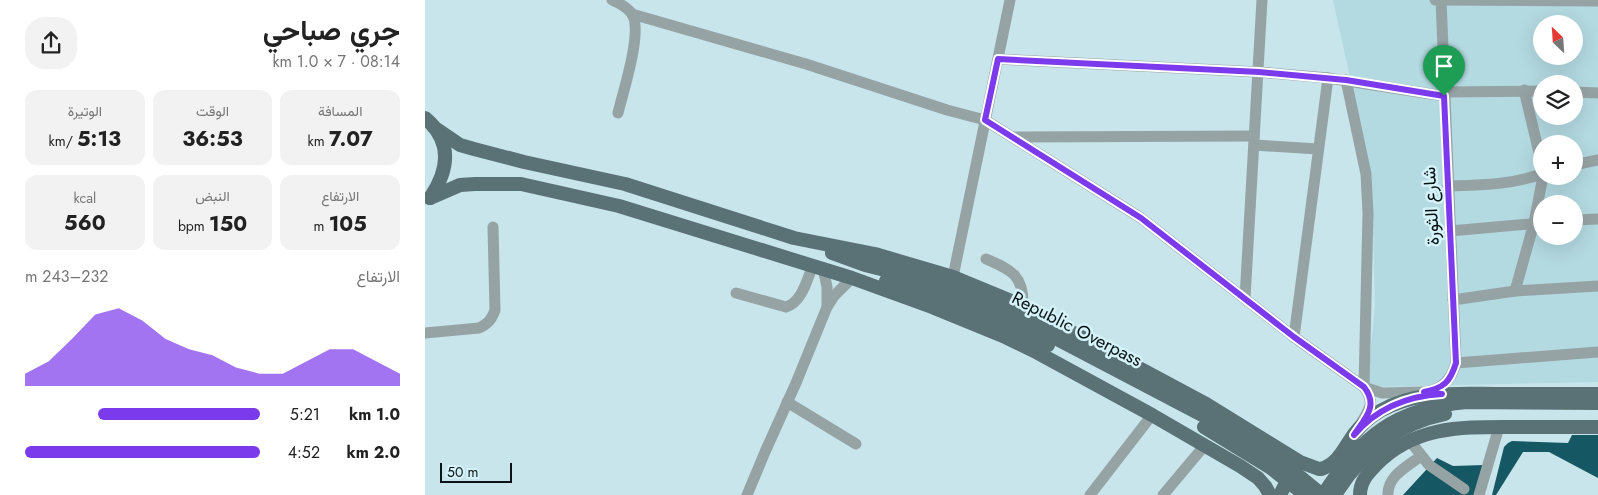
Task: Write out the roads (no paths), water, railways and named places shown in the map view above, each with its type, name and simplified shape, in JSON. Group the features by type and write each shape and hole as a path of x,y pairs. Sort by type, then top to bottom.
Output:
{"main road":[{"path":"425,118 438,130 460,145 524,162 625,184 794,238 875,254 953,278 1023,306 1206,404 1300,462 1336,472 1353,485 1359,495"},
{"path":"427,200 438,186 445,160 445,150 438,130"},
{"path":"427,200 460,185 521,184 619,206 852,278 933,307 1003,336 1038,353 1205,445 1258,478 1270,495"},
{"name":"Republic Overpass","path":"794,238 977,311 1041,341 1215,433 1271,468 1305,495"},
{"name":"Republic Overpass","path":"814,265 887,276 967,295 1021,320 1227,428 1283,464 1323,495"},
{"path":"1280,495 1284,487 1296,476 1303,472 1329,467 1336,461 1354,435 1380,411 1410,398 1442,394 1598,394"},
{"path":"1323,495 1346,461 1364,442 1391,423 1422,410 1467,402 1598,403"},
{"path":"1335,495 1352,470 1369,452 1395,433 1423,420 1459,412 1598,412"},
{"path":"1359,495 1362,481 1389,454 1411,441 1446,429 1469,427 1598,427"}],"street":[{"path":"613,0 623,5 632,14 637,30 629,72 618,113"},
{"path":"953,278 1010,0"},
{"path":"1245,298 1262,0"},
{"path":"1435,0 1598,1"},
{"name":"شارع الثورة","path":"1441,0 1456,363"},
{"path":"632,14 806,64 947,110 985,120 1141,218 1294,337 1364,387 1382,393 1424,392 1442,394"},
{"path":"998,59 1259,72 1346,80 1444,94 1533,91"},
{"path":"1294,337 1328,78"},
{"path":"1346,80 1366,174 1368,213 1364,387 1371,398 1371,406 1354,435"},
{"path":"1524,90 1535,135"},
{"path":"1583,92 1598,93"},
{"path":"1012,137 1254,141 1318,149"},
{"path":"1583,163 1598,160"},
{"path":"1448,186 1493,184 1533,178"},
{"path":"1583,219 1598,218"},
{"path":"1450,231 1533,223"},
{"path":"425,333 479,328 487,324 492,318 495,310 493,228"},
{"path":"1515,291 1533,235"},
{"path":"987,259 1007,267 1016,275 1023,292 1023,306"},
{"path":"736,293 786,307 793,305 799,298 814,265"},
{"path":"814,265 827,287 827,306"},
{"path":"747,495 797,383 827,306 838,291 852,278"},
{"path":"1453,300 1515,291 1598,286"},
{"path":"1410,398 1445,384 1453,374 1456,363 1598,352"},
{"path":"787,402 856,444"},
{"path":"1090,495 1152,415"},
{"path":"1479,495 1499,427"},
{"path":"1411,441 1430,465 1464,489"},
{"path":"1163,495 1205,445"},
{"path":"1388,495 1391,480 1421,456"}]}
